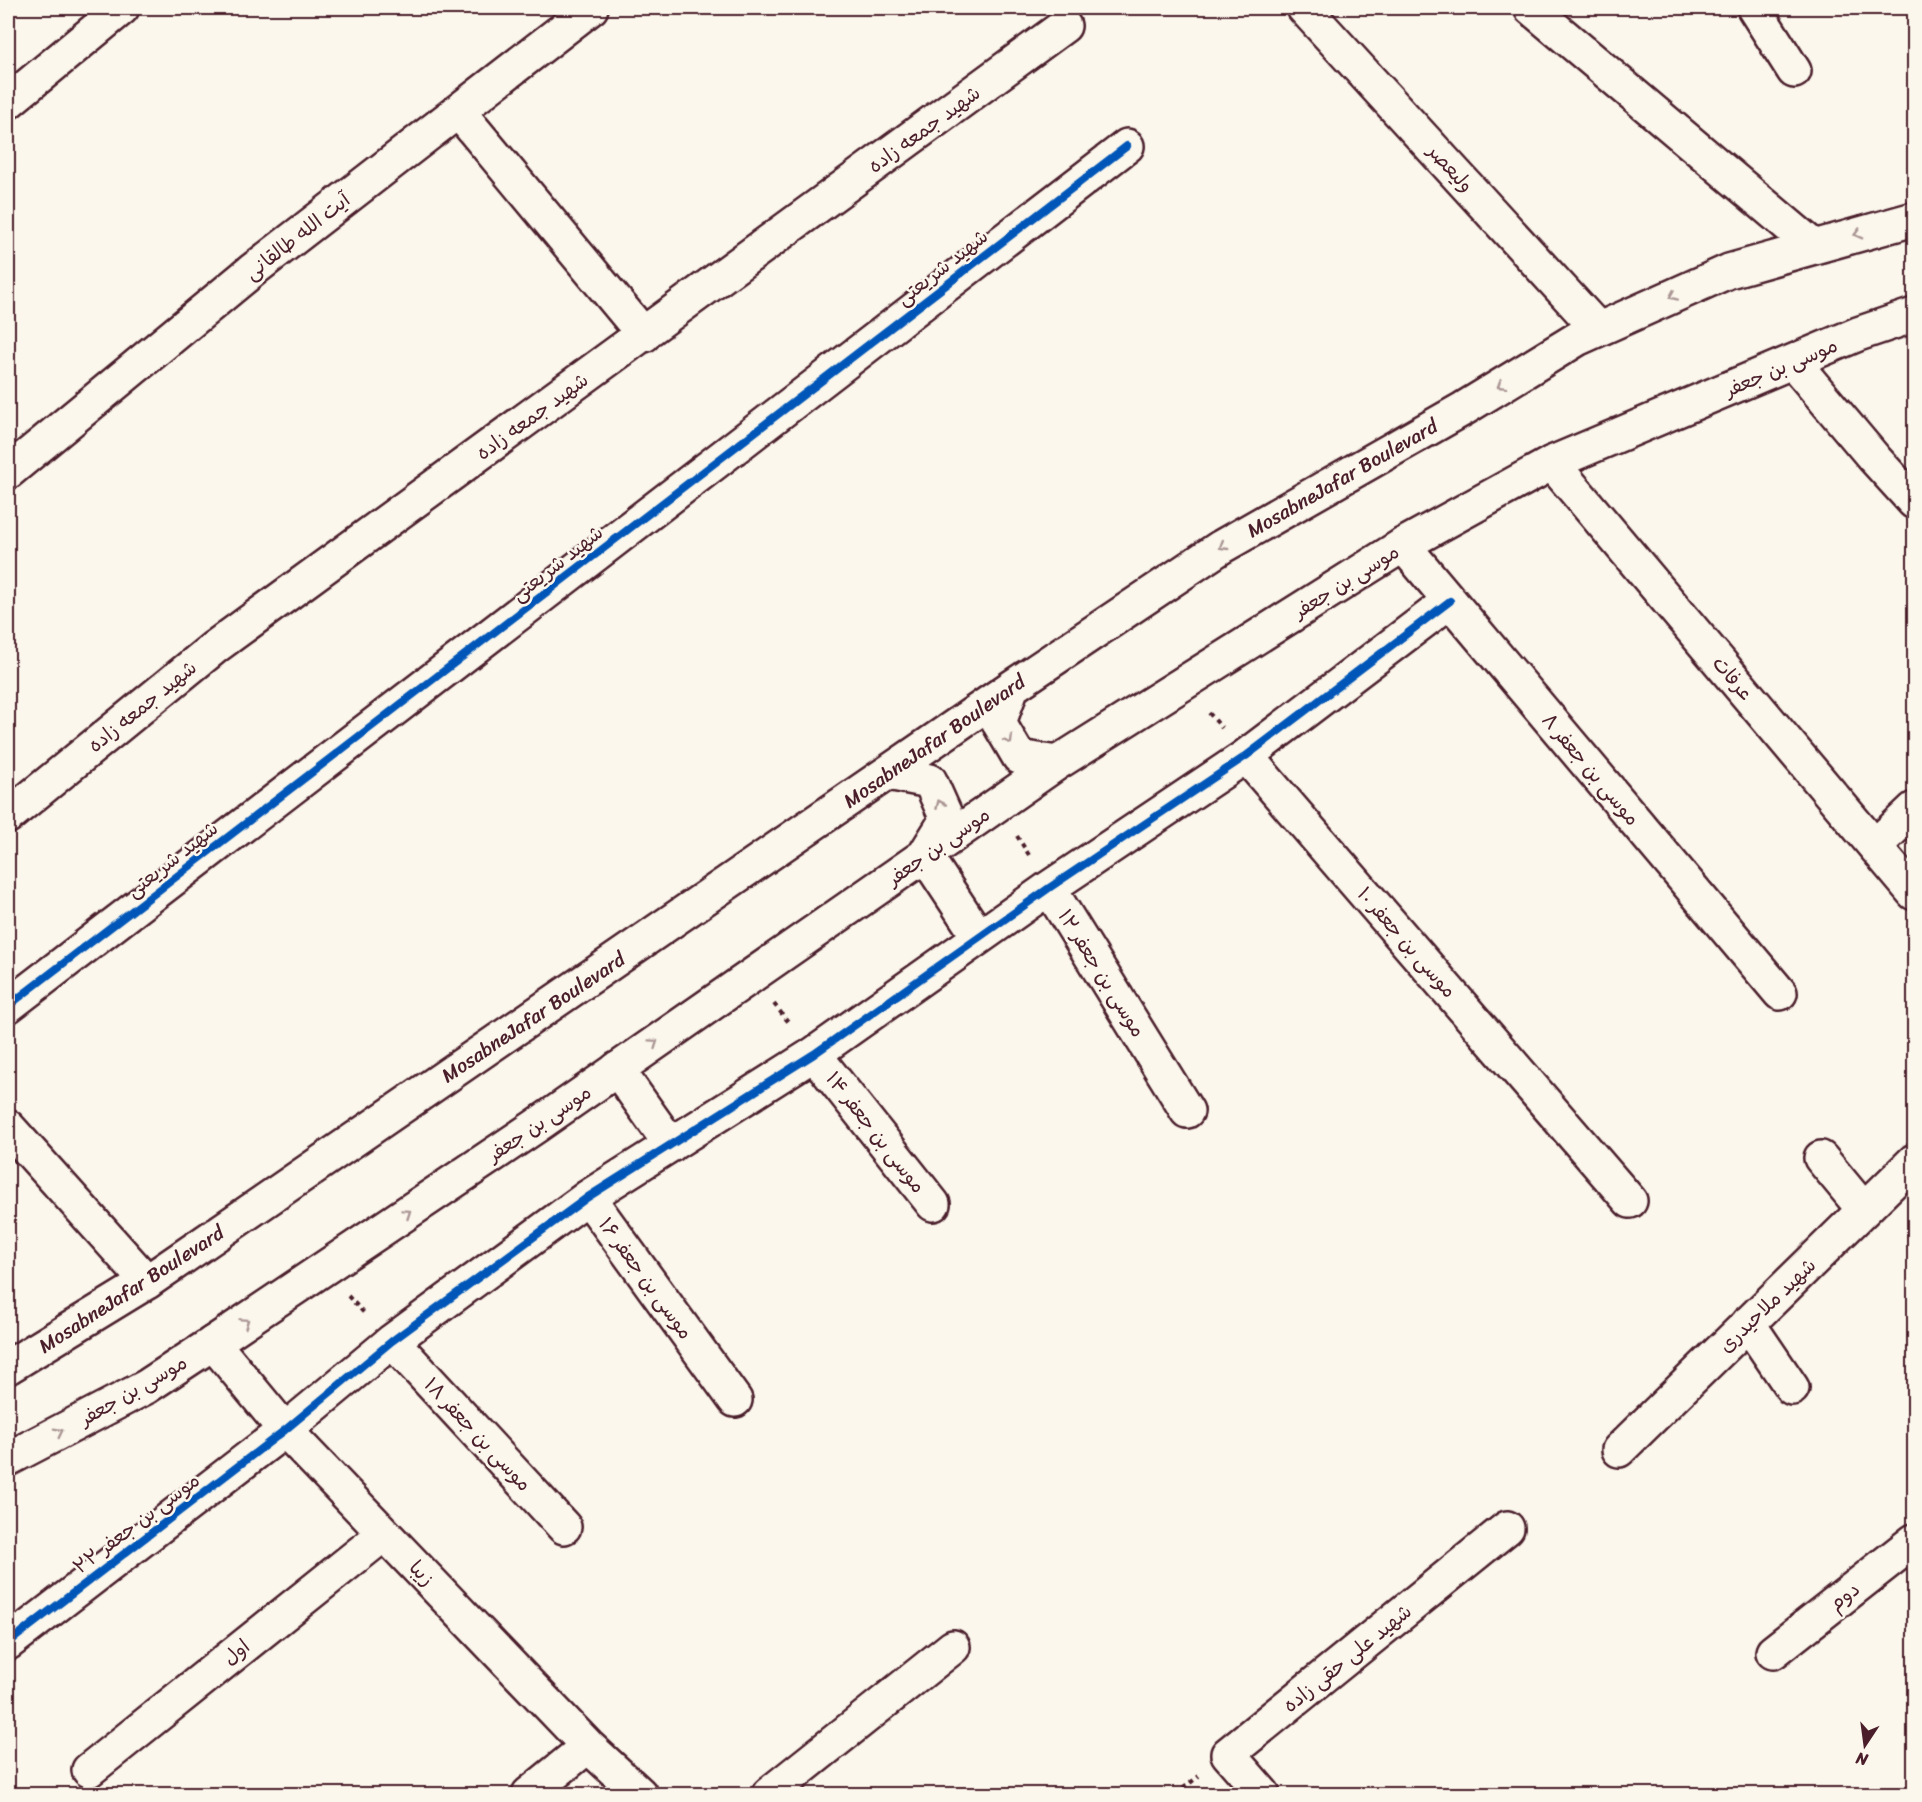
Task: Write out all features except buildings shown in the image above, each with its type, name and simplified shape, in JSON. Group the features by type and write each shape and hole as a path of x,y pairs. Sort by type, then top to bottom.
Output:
{"street":[{"path":"8,102 122,8"},
{"name":"آیت الله طالقانی","path":"8,472 254,269 591,8"},
{"name":"ولیعصر","path":"1304,8 1598,329"},
{"path":"1531,8 1813,246"},
{"path":"1754,8 1794,71"},
{"name":"شهید جمعه زاده","path":"8,816 214,647 1064,26"},
{"path":"458,111 644,335"},
{"name":"شهید شریعتی","path":"8,1006 1127,146"},
{"name":"MosabneJafar Boulevard","path":"8,1367 147,1282 1012,687 1221,547 1463,409 1577,339 1598,329 1729,271 1914,219"},
{"name":"موسی بن جعفر","path":"8,1459 146,1387 617,1069 1057,763 1403,545 1552,464 1858,334 1914,315"},
{"path":"1794,363 1874,459 1914,502"},
{"name":"عرفات","path":"1552,464 1914,893"},
{"name":"موسی بن جعفر ۸","path":"1403,545 1780,993"},
{"name":"موسی بن جعفر ۲۲","path":"8,1642 285,1431 392,1341 588,1197 814,1054 1049,888 1246,756 1450,601"},
{"path":"1012,687 999,723 1019,757 1057,763"},
{"name":"موسی بن جعفر ۱۰","path":"1246,756 1630,1201"},
{"path":"888,773 930,781 947,819 925,855 979,937"},
{"path":"1875,846 1914,809"},
{"name":"موسی بن جعفر ۱۲","path":"1049,888 1187,1111"},
{"name":"موسی بن جعفر ۱۴","path":"814,1054 933,1204"},
{"path":"617,1069 670,1145"},
{"path":"8,1127 147,1282"},
{"path":"1821,1158 1864,1210"},
{"name":"شهید ملاحیدری","path":"1619,1450 1914,1161"},
{"name":"موسی بن جعفر ۱۶","path":"588,1197 735,1400"},
{"path":"1748,1323 1792,1388"},
{"name":"موسی بن جعفر ۱۸","path":"392,1341 564,1527"},
{"name":"زیبا","path":"213,1343 285,1431 588,1746 640,1794"},
{"name":"شهید علی حقی زاده","path":"1263,1794 1228,1754 1507,1528"},
{"name":"اول","path":"88,1770 384,1533"},
{"name":"دوم","path":"1773,1652 1914,1541"},
{"path":"769,1794 953,1647"},
{"path":"529,1794 588,1746"}],"path":[{"path":"1184,683 1246,756"},
{"path":"322,1270 392,1341"}],"cycle path":[{"path":"8,1006 1127,146"},
{"path":"8,1643 285,1430 392,1341 588,1197 814,1054 1049,888 1246,756 1450,601"}]}
